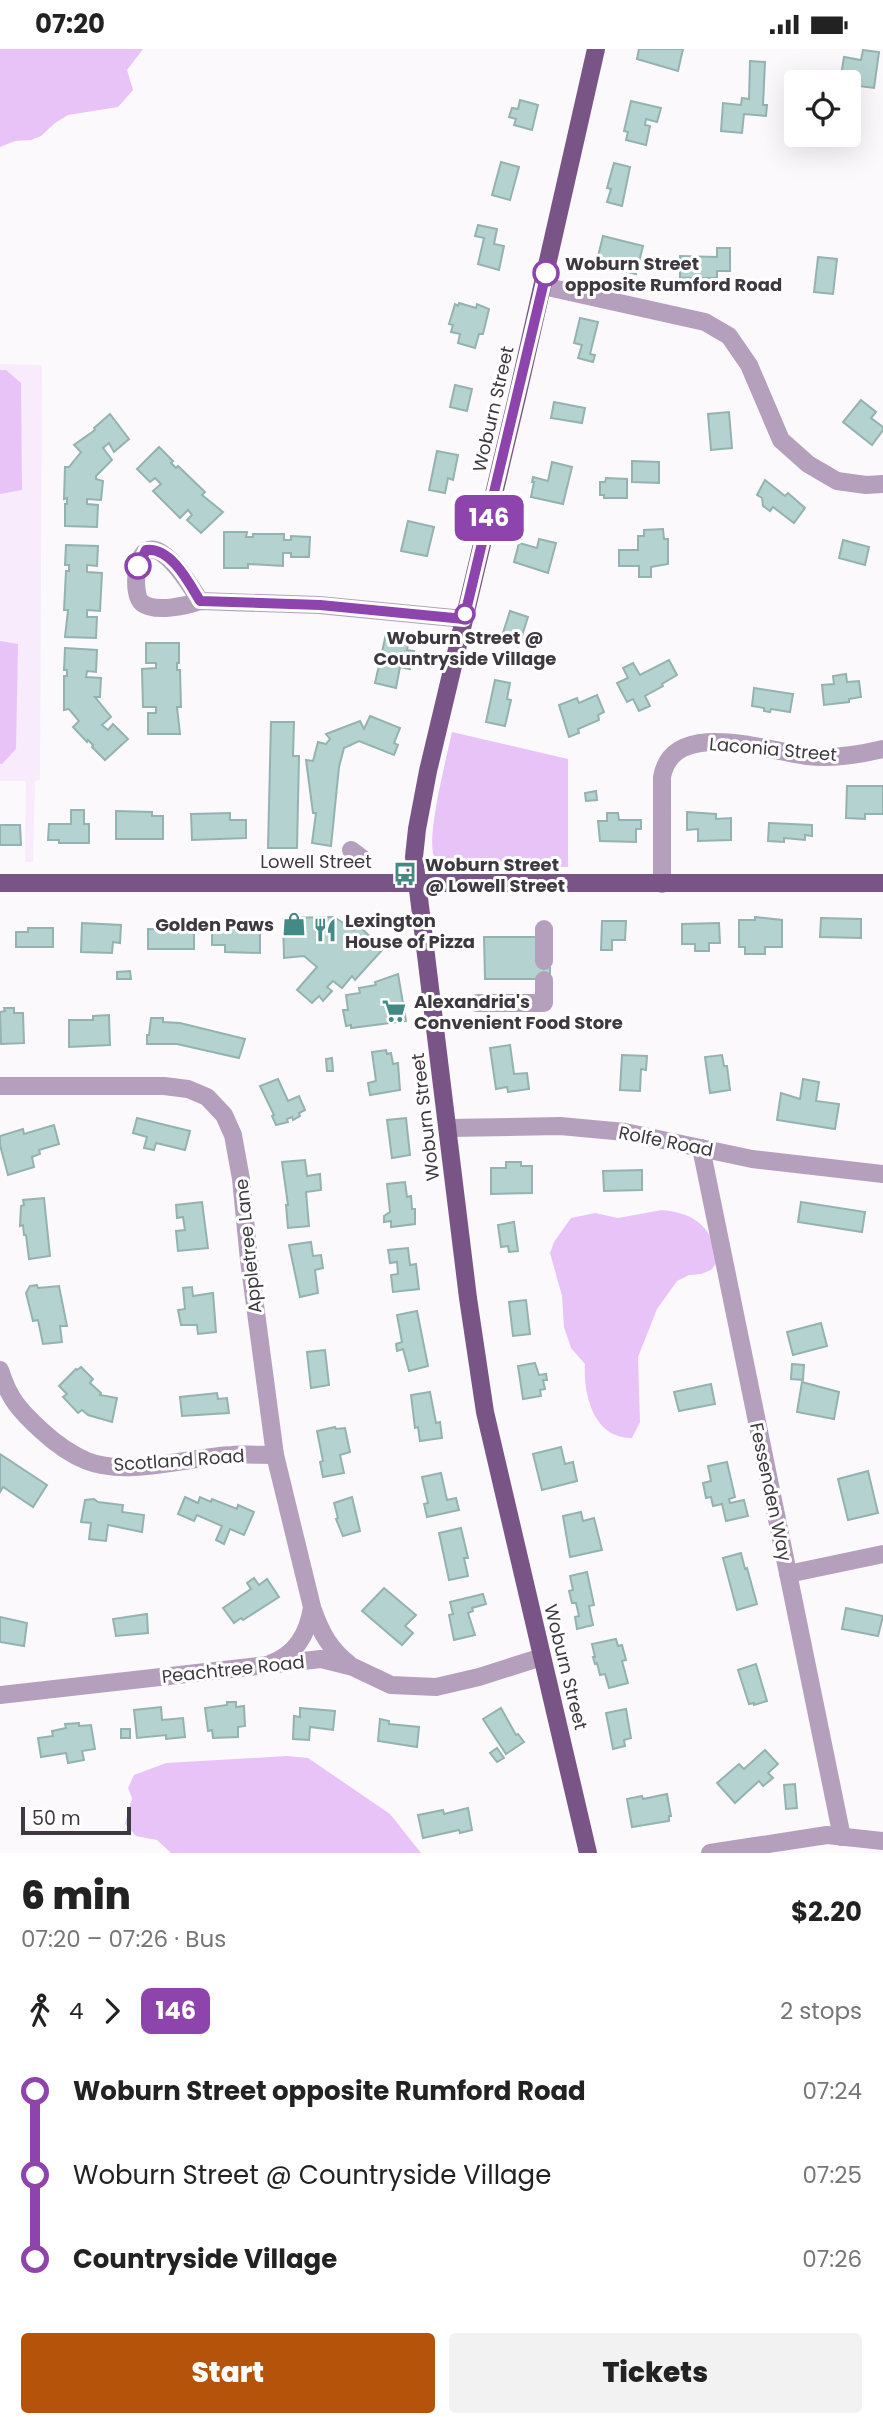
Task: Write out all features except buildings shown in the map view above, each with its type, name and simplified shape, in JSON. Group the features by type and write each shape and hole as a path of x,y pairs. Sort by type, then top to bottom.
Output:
{"main road":[{"name":"Woburn Street","path":"588,1853 485,1412 468,1298 414,857 417,829 464,619 596,49"},
{"name":"Lowell Street","path":"0,883 883,883"}],"street":[{"path":"543,286 705,322 729,336 749,365 781,440 808,464 837,481 866,485 883,484"},
{"path":"200,601 320,605 464,619"},
{"name":"Laconia Street","path":"662,884 662,774 667,761 681,748 696,742 725,743 828,757 857,755 883,749"},
{"path":"544,929 544,961"},
{"path":"477,1003 544,1003 544,979"},
{"name":"Appletree Lane","path":"0,1086 132,1086 188,1089 207,1097 224,1115 237,1153 275,1455 312,1607 321,1632 335,1652 353,1667"},
{"name":"Rolfe Road","path":"448,1128 560,1126 625,1132 752,1159 883,1174"},
{"name":"Fessenden Way","path":"701,1148 842,1837"},
{"name":"Scotland Road","path":"0,1370 6,1391 19,1411 55,1444 88,1461 109,1466 143,1466 230,1455 275,1455"},
{"path":"788,1574 883,1554"},
{"path":"270,1664 285,1658 300,1643 309,1625 312,1607"},
{"name":"Peachtree Road","path":"0,1695 321,1659 353,1667 391,1685 436,1687 542,1657"},
{"path":"710,1853 827,1835 883,1841"}],"shaded area":[{"path":"0,49 143,49 127,70 133,90 118,107 68,115 41,136 0,147"},
{"path":"0,364 42,365 40,780 35,781 33,862 25,862 26,781 0,781"},
{"path":"0,370 6,370 21,383 22,490 0,494"},
{"path":"0,641 18,644 16,749 2,764 0,764"},
{"path":"452,732 568,759 568,867 452,867 437,861 432,846 433,832"},
{"path":"662,1210 684,1214 700,1224 712,1239 719,1260 711,1270 677,1281 657,1309 638,1357 640,1422 632,1438 619,1436 600,1423 589,1401 585,1364 571,1348 564,1327 562,1296 550,1253 554,1242 571,1218 595,1213 618,1218"},
{"path":"287,1756 308,1758 390,1814 421,1853 171,1853 157,1840 136,1836 125,1824 132,1798 128,1788 134,1775 166,1763"}],"bus line":[{"name":"146","path":"138,566 146,550 162,553 187,580 200,601 320,605 464,619 546,273"}],"place":[{"name":"Woburn Street opposite Rumford Road","path":"546,273"},
{"name":"Woburn Street @ Countryside Village","path":"465,614"},
{"name":"Woburn Street @ Lowell Street","path":"405,874"},
{"name":"Golden Paws","path":"294,924"},
{"name":"Lexington House of Pizza","path":"325,930"},
{"name":"Alexandria's Convenient Food Store","path":"394,1011"}]}
